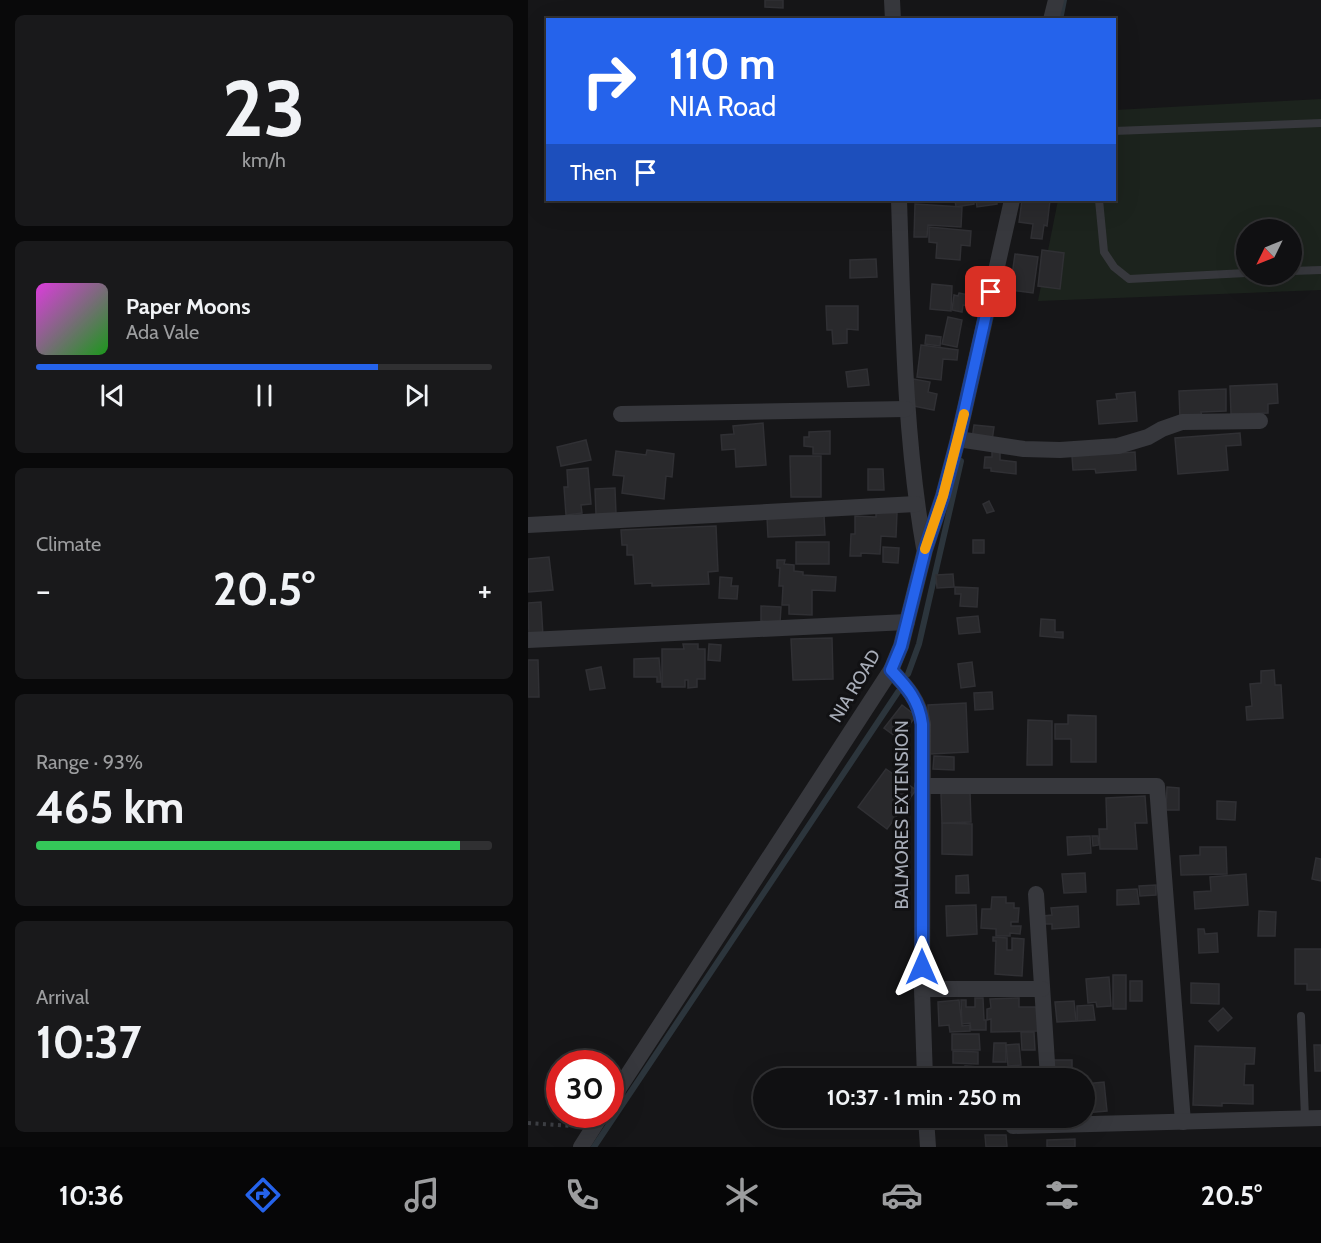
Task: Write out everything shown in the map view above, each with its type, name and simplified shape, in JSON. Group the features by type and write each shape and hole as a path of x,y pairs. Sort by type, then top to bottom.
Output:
{"street":[{"path":"892,0 893,18"},
{"path":"1052,18 1056,0"},
{"path":"899,201 906,409 916,504 925,550"},
{"name":"NIA ROAD","path":"624,1080 891,670 901,646 925,550 943,496 958,439 1012,201"},
{"path":"621,414 906,409"},
{"path":"958,439 1024,449 1060,450 1118,446 1148,437 1182,422 1260,421"},
{"path":"528,525 916,504"},
{"path":"528,640 907,622"},
{"name":"BALMORES EXTENSION","path":"891,670 915,698 921,710 922,989 925,1068"},
{"path":"922,786 1157,786 1183,1122"},
{"path":"1036,894 1047,1068"},
{"path":"922,989 1042,989"},
{"path":"1095,1121 1183,1122 1313,1118"},
{"path":"927,1128 928,1147"},
{"path":"581,1147 592,1130"}],"lane":[{"path":"1116,131 1321,123"},
{"path":"1099,201 1104,252 1114,267 1129,279 1236,274"},
{"path":"1302,271 1321,270"},
{"path":"1301,1016 1313,1118"}],"path":[{"path":"528,1123 567,1124 592,1130"}],"shaded area":[{"path":"1321,99 1321,290 1038,301 1058,201 1116,201 1116,110"}],"building":[{"path":"765,0 783,0 783,8 765,7"},
{"path":"955,201 974,201 974,204 956,207"},
{"path":"976,201 997,201 997,204 977,207"},
{"path":"1022,201 1050,201 1047,226 1044,225 1042,239 1031,238 1033,224 1019,222"},
{"path":"915,204 962,207 961,227 928,225 927,237 914,237"},
{"path":"929,227 971,231 970,246 961,245 960,260 936,258 937,243 929,242"},
{"path":"1042,250 1064,253 1060,289 1038,286"},
{"path":"1015,254 1038,257 1033,293 1010,290"},
{"path":"876,259 877,277 850,278 850,260"},
{"path":"932,284 952,286 951,311 930,309"},
{"path":"959,293 969,295 968,306 963,305 962,312 952,310 954,295 958,296"},
{"path":"826,306 858,306 858,330 847,329 847,343 833,344 832,330 827,330"},
{"path":"948,317 962,320 957,347 942,344"},
{"path":"926,335 941,337 940,346 925,344"},
{"path":"921,345 958,350 957,360 943,359 941,380 917,377"},
{"path":"867,369 869,385 848,387 846,372"},
{"path":"913,379 930,382 928,392 937,394 934,410 908,405"},
{"path":"1277,384 1278,403 1268,404 1268,413 1231,414 1230,386"},
{"path":"1226,389 1226,411 1201,412 1202,418 1180,419 1179,391"},
{"path":"1135,392 1137,421 1099,424 1097,401 1117,399 1116,394"},
{"path":"763,423 766,465 736,467 735,449 722,450 721,435 734,434 733,426"},
{"path":"974,425 994,427 992,441 972,439"},
{"path":"830,431 830,454 813,454 813,447 804,446 804,437 809,437 809,432"},
{"path":"1240,433 1241,445 1226,446 1228,470 1178,474 1175,438"},
{"path":"586,440 591,460 561,466 557,447"},
{"path":"647,450 674,454 672,477 666,476 664,499 622,493 624,476 613,475 616,451 646,455"},
{"path":"992,451 1000,452 1000,460 1016,462 1016,474 984,468 985,457 992,457"},
{"path":"1135,452 1136,470 1096,473 1095,469 1073,470 1072,456"},
{"path":"790,456 821,456 821,497 791,497"},
{"path":"588,468 591,504 581,505 582,513 566,515 564,487 568,487 567,470"},
{"path":"868,469 883,469 884,490 868,490"},
{"path":"615,488 616,514 596,515 595,489"},
{"path":"989,501 994,511 987,513 983,504"},
{"path":"876,512 897,513 896,537 881,536 880,554 861,553 861,556 850,556 851,534 855,534 855,516 876,517"},
{"path":"824,515 825,535 768,537 767,517"},
{"path":"716,526 718,571 708,572 709,584 652,586 652,583 635,584 633,555 627,555 627,545 622,545 621,530"},
{"path":"973,540 984,540 984,553 973,553"},
{"path":"796,542 829,542 829,564 796,564"},
{"path":"883,547 899,548 898,563 883,562"},
{"path":"549,557 553,590 528,592 528,559"},
{"path":"777,560 785,560 784,564 794,565 794,571 803,572 803,575 836,577 835,591 812,590 812,615 789,614 789,605 782,605 783,586 779,586 780,568 777,568"},
{"path":"953,574 954,587 937,588 936,575"},
{"path":"720,577 732,578 731,586 738,586 737,599 719,598"},
{"path":"955,587 978,588 977,607 960,606 961,594 955,594"},
{"path":"541,602 543,636 529,637 528,603"},
{"path":"761,606 781,607 780,623 761,621"},
{"path":"978,616 980,632 959,634 957,618"},
{"path":"1041,619 1055,620 1055,632 1063,632 1063,638 1040,636"},
{"path":"832,638 833,679 793,680 791,639"},
{"path":"683,644 698,644 698,649 705,649 705,679 697,679 697,687 688,688 688,680 685,680 685,687 662,687 662,649 684,649"},
{"path":"709,644 721,645 720,661 708,660"},
{"path":"659,658 661,682 657,682 657,677 634,677 634,659"},
{"path":"528,660 538,660 539,697 528,697"},
{"path":"972,662 975,686 961,688 958,664"},
{"path":"601,667 605,688 590,690 586,670"},
{"path":"1274,670 1275,685 1281,685 1283,718 1247,720 1246,707 1252,706 1250,684 1261,683 1261,671"},
{"path":"992,692 993,709 975,710 974,693"},
{"path":"966,703 968,752 930,754 928,705"},
{"path":"902,705 916,716 899,739 884,728"},
{"path":"1068,715 1096,716 1096,762 1071,762 1071,739 1055,739 1055,724 1068,724"},
{"path":"1028,720 1052,721 1052,765 1027,765"},
{"path":"934,756 954,757 954,770 933,769"},
{"path":"886,769 916,790 887,829 858,807"},
{"path":"1167,787 1179,788 1179,810 1166,810"},
{"path":"970,792 971,822 942,823 941,793"},
{"path":"1145,796 1147,823 1135,823 1137,849 1100,849 1099,829 1107,829 1106,798"},
{"path":"1217,801 1236,802 1235,820 1217,819"},
{"path":"942,823 972,824 972,855 942,854"},
{"path":"1090,836 1091,853 1068,855 1067,837"},
{"path":"1092,836 1098,836 1099,845 1093,846"},
{"path":"1200,847 1226,847 1227,874 1181,875 1180,856 1200,855"},
{"path":"1316,858 1321,859 1321,881 1312,879"},
{"path":"1085,873 1086,892 1064,893 1062,874"},
{"path":"1246,874 1248,905 1195,909 1194,892 1211,891 1210,877"},
{"path":"968,875 969,893 956,893 956,876"},
{"path":"1156,885 1156,895 1140,896 1139,886"},
{"path":"1137,889 1139,904 1117,905 1117,890"},
{"path":"992,897 1006,897 1006,903 1014,903 1014,908 1019,908 1018,922 1011,922 1011,926 1021,926 1020,934 1010,933 1010,936 996,936 996,929 981,928 982,909 991,909"},
{"path":"976,905 977,934 947,936 946,906"},
{"path":"1078,906 1079,927 1052,929 1052,924 1044,924 1043,916 1052,915 1051,908"},
{"path":"1259,911 1276,912 1275,936 1258,936"},
{"path":"1198,929 1204,929 1205,934 1217,933 1218,952 1199,953"},
{"path":"993,937 1007,938 1007,950 1012,950 1012,938 1024,939 1022,976 995,974 996,941 993,941"},
{"path":"1295,949 1321,949 1321,990 1307,990 1307,984 1295,984"},
{"path":"1113,975 1126,975 1126,1009 1113,1009"},
{"path":"1109,977 1111,1006 1097,1007 1096,1002 1088,1003 1086,979"},
{"path":"1130,981 1142,981 1142,1001 1130,1001"},
{"path":"1191,983 1219,984 1219,1004 1191,1003"},
{"path":"975,998 983,998 986,1030 971,1030 970,1023 962,1024 961,1000 966,1000 966,1007 975,1007"},
{"path":"1019,998 1019,1007 1037,1007 1038,1031 991,1032 991,1019 987,1020 987,1009 991,1008 990,999"},
{"path":"959,1000 962,1026 970,1025 970,1031 950,1032 949,1025 939,1026 938,1002"},
{"path":"1074,1001 1076,1021 1057,1022 1055,1002"},
{"path":"1093,1005 1095,1020 1077,1021 1077,1006"},
{"path":"1223,1008 1232,1018 1218,1031 1209,1021"},
{"path":"1021,1032 1034,1032 1035,1050 1022,1050"},
{"path":"952,1034 979,1034 980,1050 952,1050"},
{"path":"994,1043 1006,1043 1006,1062 993,1062"},
{"path":"1019,1044 1021,1065 1008,1066 1006,1045"},
{"path":"1314,1045 1321,1045 1321,1071 1315,1071"},
{"path":"1195,1046 1255,1048 1254,1064 1245,1064 1244,1085 1253,1085 1253,1104 1193,1105"},
{"path":"953,1051 978,1052 978,1064 953,1063"},
{"path":"1053,1060 1072,1060 1072,1068 1053,1068"},
{"path":"965,1066 993,1068 965,1068"},
{"path":"1104,1082 1107,1111 1095,1112 1095,1083"},
{"path":"985,1135 1006,1135 1007,1147 986,1147"},
{"path":"1075,1139 1075,1147 1047,1147 1047,1140"}],"waterway":[{"path":"1060,18 1064,0"},
{"path":"908,674 919,644 961,461"},
{"path":"594,1147 898,692"}],"slow traffic":[{"path":"925,549 943,496 964,414"}],"route":[{"path":"922,967 921,710 907,687 891,670 901,646 925,550 943,496 991,292"}]}
